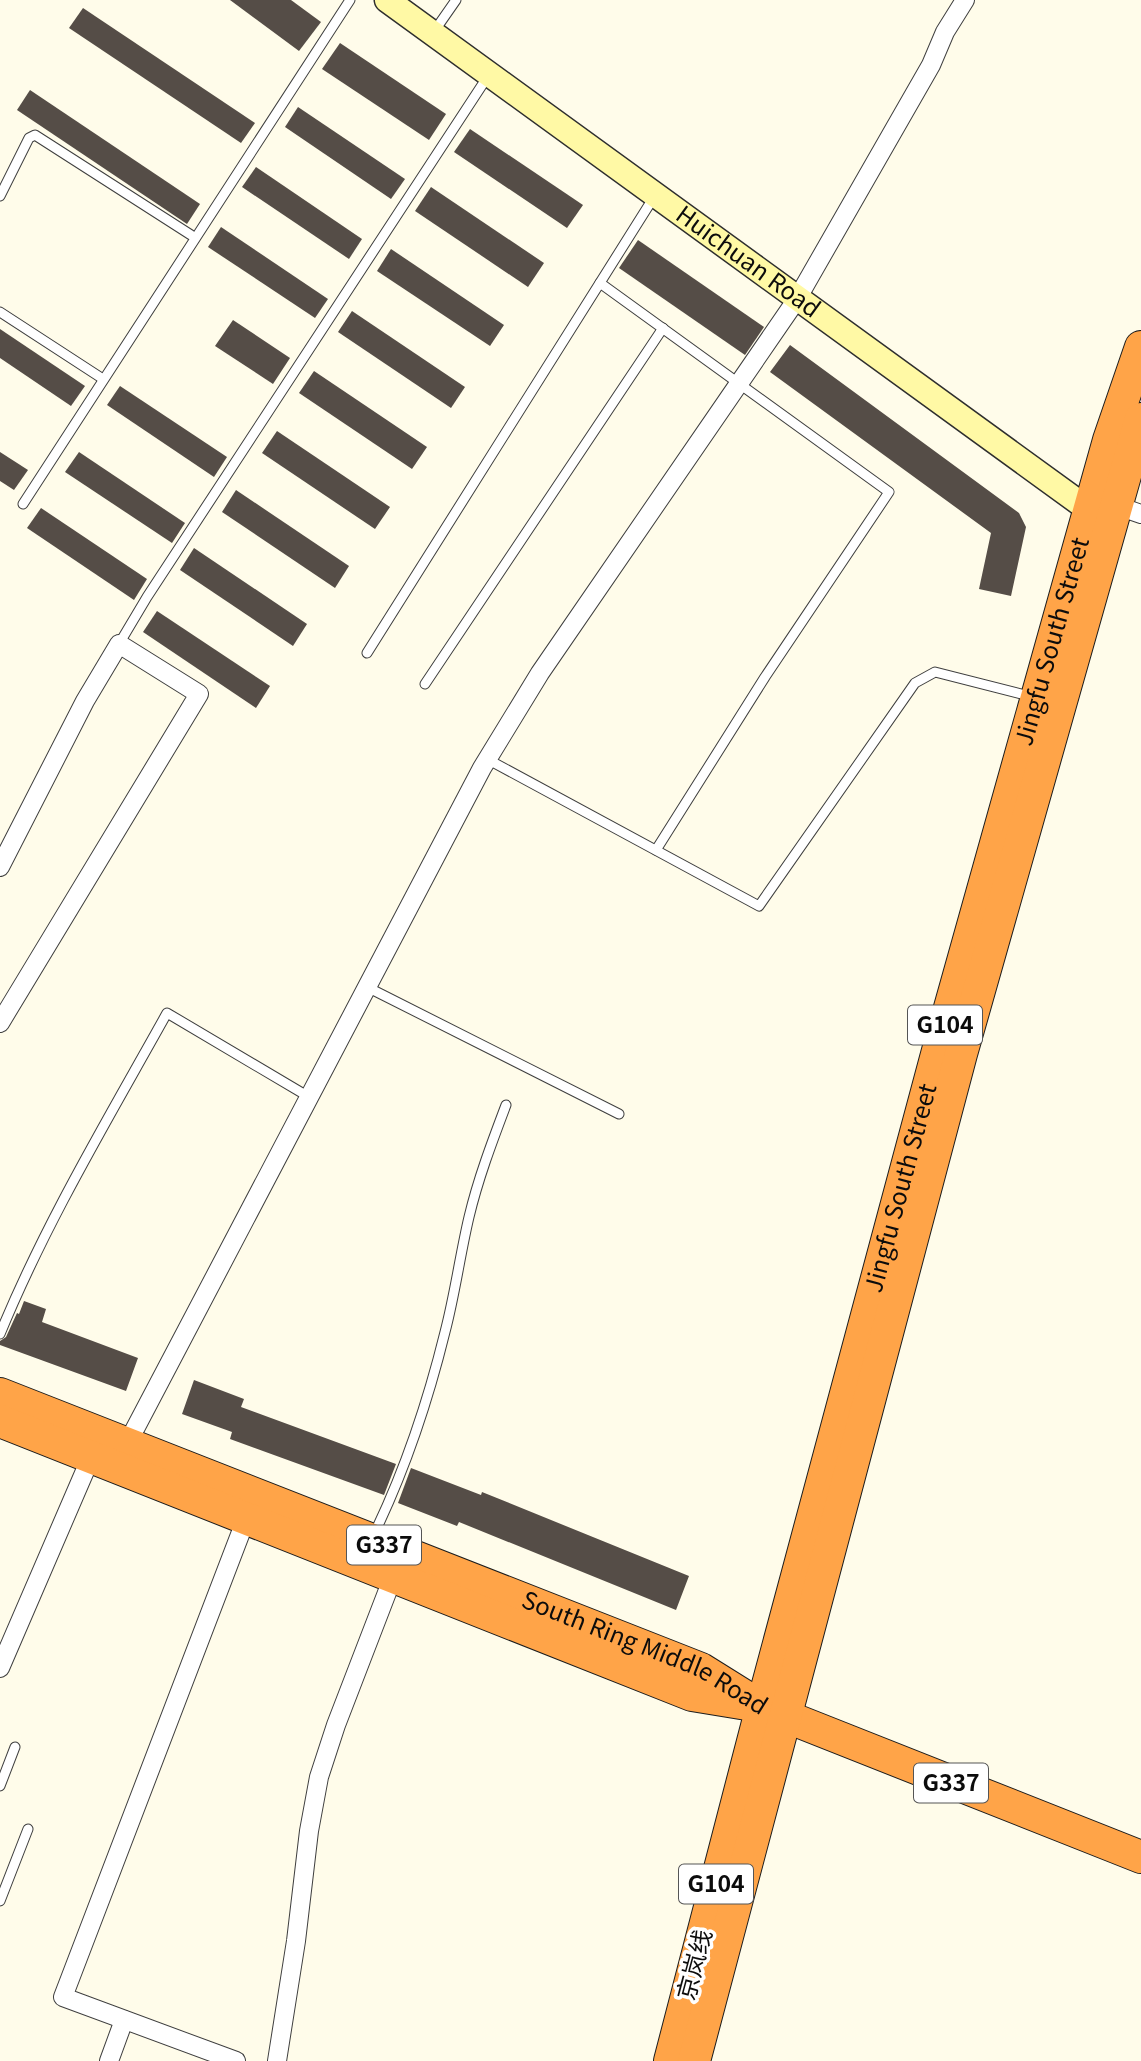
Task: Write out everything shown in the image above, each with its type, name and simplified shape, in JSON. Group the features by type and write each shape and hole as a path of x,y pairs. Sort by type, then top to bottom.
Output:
{"highway":[{"name":"Jingfu South Street","path":"773,1712 939,1047 1037,698 1114,514 1110,440 1141,347"},
{"name":"Jingfu South Street","path":"773,1712 1141,419"},
{"name":"South Ring Middle Road","path":"0,1394 701,1669 773,1712"},
{"name":"South Ring Middle Road","path":"0,1421 692,1695 773,1712"},
{"name":"G337","path":"773,1712 1141,1857"},
{"name":"京岚线","path":"670,2061 773,1712"},
{"name":"京岚线","path":"694,2061 773,1712"}],"street":[{"name":"Huichuan Road","path":"387,0 796,299 1114,514"},
{"path":"127,1444 487,759 540,674 796,299 931,65 945,32 965,0"},
{"path":"0,867 85,701 119,644 199,694 2,1020"},
{"path":"0,996 2,1020"},
{"path":"0,1668 91,1457"},
{"path":"236,2061 63,1997 246,1519"},
{"path":"277,2061 319,1777 336,1724 393,1577"},
{"path":"109,2061 124,2020"}],"lane":[{"path":"23,504 350,0"},
{"path":"433,33 456,0"},
{"path":"119,644 147,597 489,74"},
{"path":"0,196 29,138 34,135 191,235"},
{"path":"367,653 655,196"},
{"path":"600,283 889,492 765,677 656,850"},
{"path":"0,312 103,379"},
{"path":"425,684 663,328"},
{"path":"487,759 759,906 915,683 935,672 1037,698"},
{"path":"366,987 619,1114"},
{"path":"0,1334 25,1273 55,1214 167,1013 309,1097"},
{"path":"371,1540 410,1451 445,1333 480,1177 506,1105"},
{"path":"0,1786 15,1746"},
{"path":"0,1901 28,1829"}],"building":[{"path":"230,0 291,0 321,22 299,51"},
{"path":"83,8 255,123 241,143 69,28"},
{"path":"340,43 446,114 429,140 322,69"},
{"path":"30,90 200,204 187,224 17,110"},
{"path":"298,107 405,179 391,199 285,127"},
{"path":"470,129 583,205 567,228 454,152"},
{"path":"256,167 362,239 349,259 242,187"},
{"path":"431,187 544,263 528,287 415,211"},
{"path":"221,227 328,299 315,318 208,247"},
{"path":"638,240 764,327 745,355 619,268"},
{"path":"391,249 504,325 490,346 377,271"},
{"path":"352,311 465,387 451,408 338,332"},
{"path":"233,320 290,358 273,384 215,346"},
{"path":"0,329 85,386 71,406 0,358"},
{"path":"790,345 1019,513 1026,527 1011,596 979,589 991,533 770,372"},
{"path":"314,371 427,447 412,469 299,393"},
{"path":"120,386 227,457 214,477 107,405"},
{"path":"277,431 390,507 375,529 262,453"},
{"path":"0,452 28,470 14,490 0,481"},
{"path":"79,452 185,523 172,543 65,472"},
{"path":"236,490 349,566 335,588 222,512"},
{"path":"41,508 147,579 134,600 27,528"},
{"path":"194,548 307,624 293,646 180,570"},
{"path":"157,611 270,686 256,708 143,632"},
{"path":"24,1301 46,1309 42,1322 138,1358 126,1391 0,1345"},
{"path":"194,1380 244,1399 241,1407 396,1464 384,1495 230,1439 232,1432 182,1414"},
{"path":"411,1468 481,1495 482,1492 689,1576 676,1610 459,1522 457,1526 398,1503"}]}
